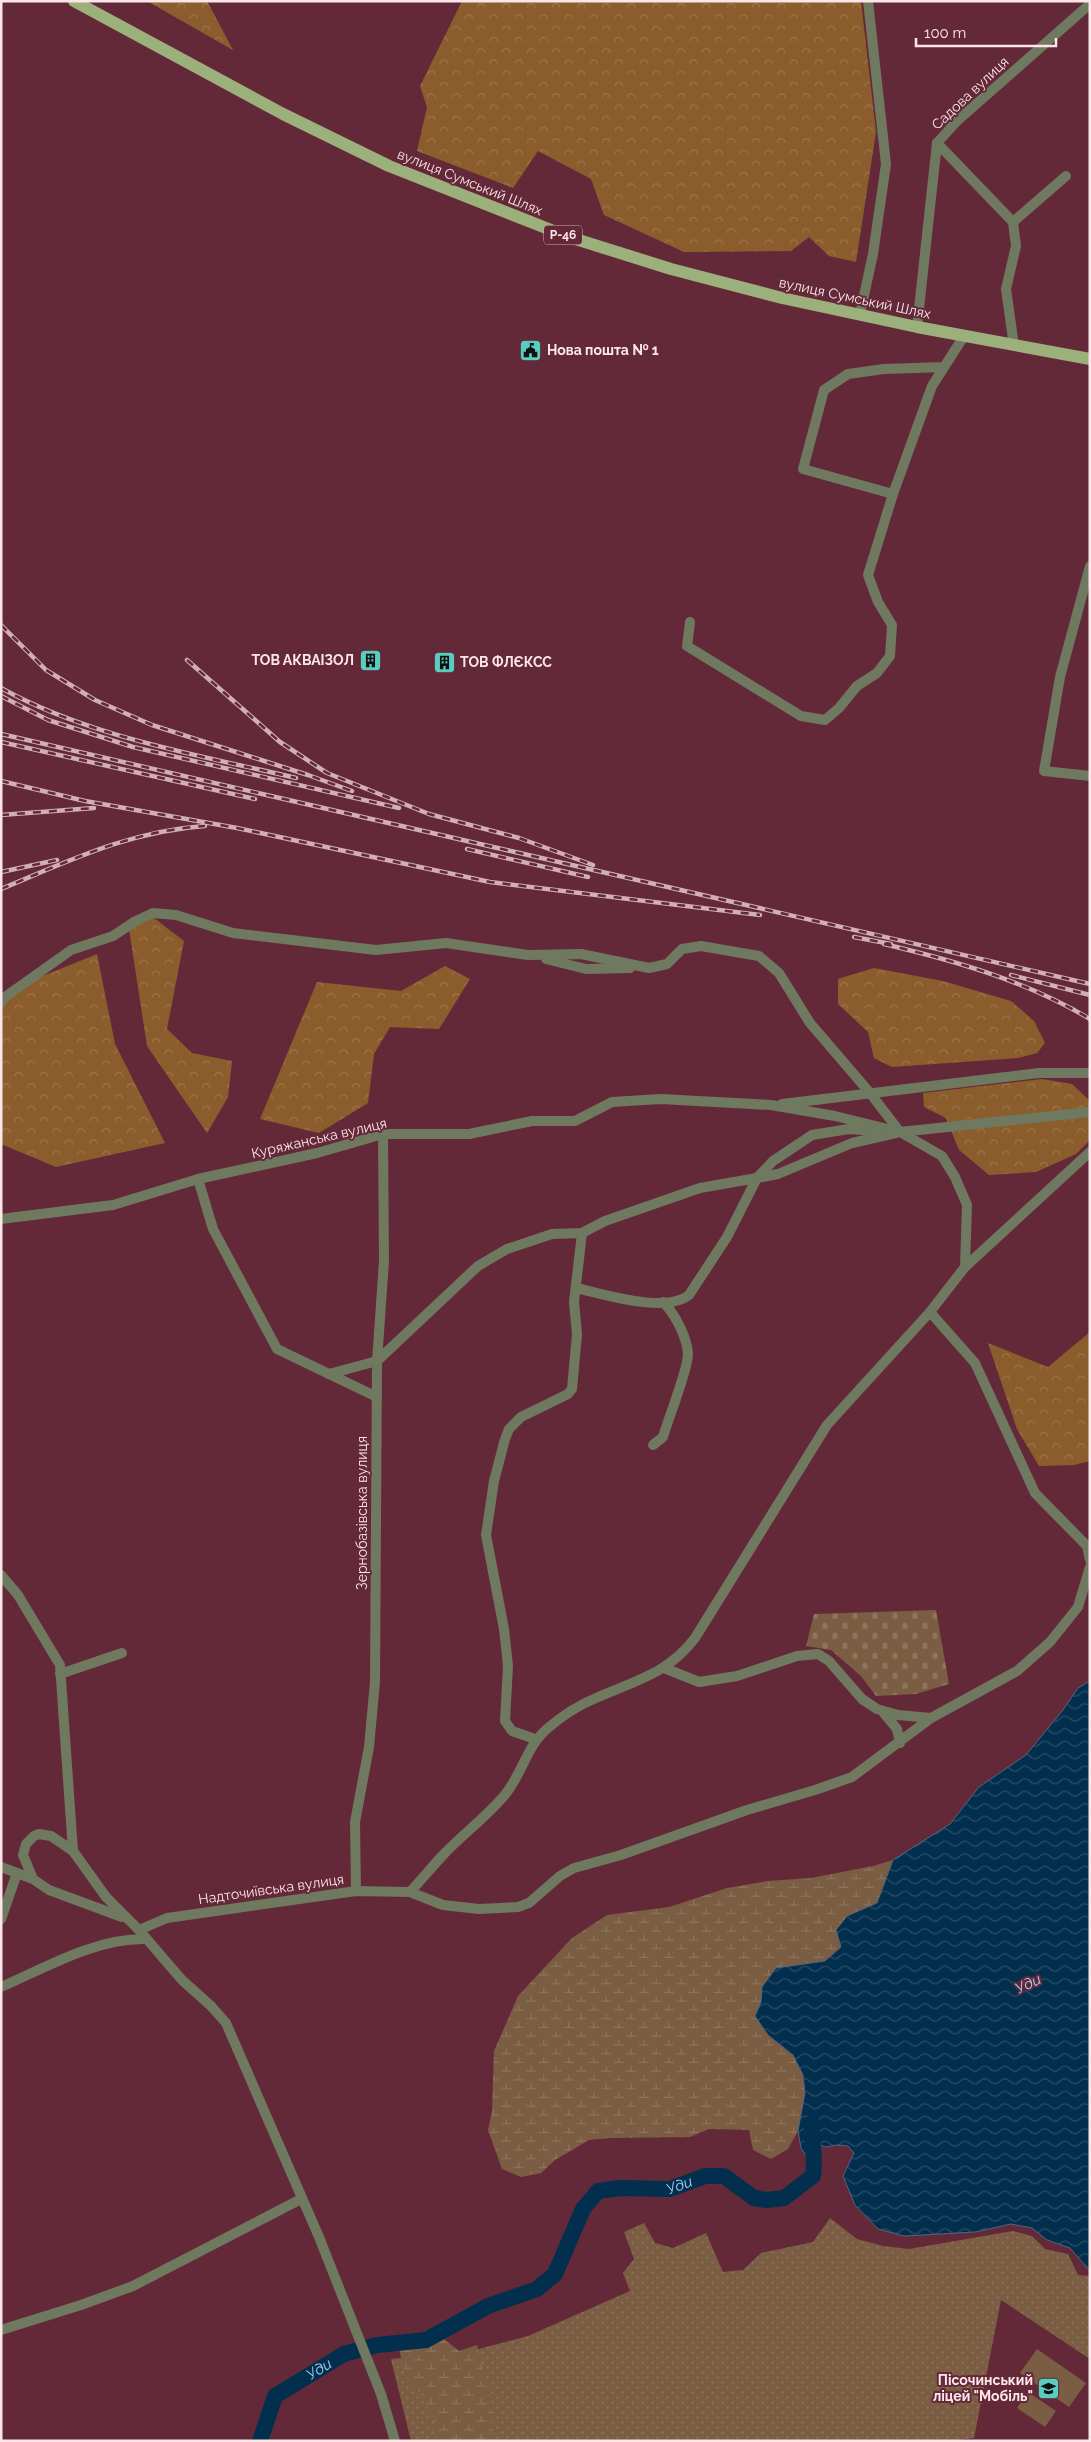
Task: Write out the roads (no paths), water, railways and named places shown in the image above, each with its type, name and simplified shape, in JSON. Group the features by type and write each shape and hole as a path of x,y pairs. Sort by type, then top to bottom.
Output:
{"main road":[{"name":"вулиця Сумський Шлях","path":"74,1 283,114 389,166 569,237 662,266 782,298 917,327 1090,359"}],"street":[{"path":"860,314 873,254 886,164 868,1"},
{"name":"Садова вулиця","path":"936,143 957,121 1090,4"},
{"path":"936,143 1013,222 1016,246 1006,289 1014,346"},
{"path":"917,327 936,143"},
{"path":"1013,222 1066,176"},
{"path":"690,622 687,646 801,716 825,720 839,708 857,686 877,673 890,656 892,625 878,602 868,575 893,494 932,386 964,336"},
{"path":"893,494 803,469 824,390 848,374 884,369 944,368"},
{"path":"1090,566 1060,677 1044,771 1090,776"},
{"path":"1,1003 6,996 71,950 113,936 153,913 176,915 233,933 376,950 446,943 528,955 581,954 649,968 667,964 682,949 701,946 759,956 779,973 810,1022 900,1132"},
{"path":"771,1105 1039,1073 1090,1073"},
{"name":"Куряжанська вулиця","path":"1,1220 112,1205 198,1179 317,1153 384,1134 469,1134 532,1122 575,1122 612,1102 661,1099 771,1105"},
{"path":"771,1105 836,1116 900,1132 942,1156 955,1177 968,1205 965,1267"},
{"path":"329,1374 377,1361 478,1266 507,1249 552,1234 582,1233 605,1221 700,1188 778,1174 852,1143 900,1132 1090,1112"},
{"path":"576,1288 641,1302 682,1300 688,1295 727,1237 757,1178 773,1161 812,1136 849,1129 900,1132"},
{"name":"Зернобазівська вулиця","path":"356,1891 355,1822 369,1747 375,1682 376,1397 384,1261 384,1134"},
{"path":"1090,1152 965,1267 930,1312 827,1425 695,1638 681,1655 664,1668 637,1683 609,1692 577,1707 535,1739 525,1764 505,1796 443,1856 410,1892 443,1905 479,1909 518,1907 529,1903 574,1868 621,1855 747,1810 852,1777 931,1718 1017,1671 1050,1642 1078,1607 1090,1567"},
{"path":"198,1179 213,1230 277,1349 376,1397"},
{"path":"535,1739 512,1731 505,1721 508,1666 504,1629 486,1535 494,1481 504,1439 509,1429 521,1417 562,1397 572,1388 577,1334 574,1302 582,1233"},
{"path":"653,1446 663,1437 688,1355 677,1322 663,1302"},
{"path":"930,1312 975,1363 1036,1493 1086,1546 1090,1560"},
{"path":"1,1575 18,1595 60,1665 73,1851"},
{"path":"60,1674 122,1653"},
{"path":"664,1668 699,1682 737,1676 797,1656 818,1654 829,1660 862,1699 882,1712 898,1729 900,1742"},
{"path":"882,1712 931,1718"},
{"path":"33,1879 23,1855 26,1844 39,1834 51,1836 73,1851 100,1891 124,1918 139,1930 182,1980 211,2006 226,2023 258,2093 350,2312 381,2394 395,2441"},
{"path":"1,1867 33,1879 49,1890 124,1918"},
{"path":"1,1919 17,1873"},
{"name":"Надточиївська вулиця","path":"139,1930 167,1918 356,1891 410,1892"},
{"path":"1,1987 65,1959 114,1941 146,1940"},
{"path":"1,2330 133,2286 301,2199"}],"water":[{"path":"1090,1681 1090,2271 1070,2248 1047,2240 1032,2228 1011,2224 975,2232 904,2236 878,2229 855,2205 843,2176 854,2153 848,2146 825,2147 813,2141 811,2163 801,2148 798,2131 805,2093 803,2075 793,2055 768,2035 755,2016 761,2002 762,1987 776,1968 825,1961 841,1947 836,1930 847,1916 877,1903 893,1860 950,1824 979,1787 1026,1755 1063,1710 1078,1688"}],"waterway":[{"name":"Уди","path":"260,2441 275,2396 344,2354 377,2345 426,2340 488,2306 537,2289 555,2274 583,2209 598,2191 620,2188 670,2189 705,2176 724,2176 754,2198 766,2200 784,2198 813,2176 812,2123"}],"railway":[{"path":"1,625 46,670 95,700 152,725 352,791"},
{"path":"187,660 280,742 327,773 429,814 519,838 593,865"},
{"path":"1,688 71,720 107,732 145,743 296,778"},
{"path":"1,696 48,720 133,747 399,808"},
{"path":"1,734 1090,984"},
{"path":"1,742 255,799"},
{"path":"1,781 85,801 237,828 490,882 760,915"},
{"path":"1,815 94,808"},
{"path":"1,889 76,858 125,841 177,829 205,826"},
{"path":"467,849 588,877"},
{"path":"1,872 57,860"},
{"path":"854,937 891,944"},
{"path":"884,944 964,965 1016,983 1090,1019"},
{"path":"1011,975 1090,995"}],"place":[{"name":"Нова пошта № 1","path":"531,350"},
{"name":"ТОВ АКВАІЗОЛ","path":"370,660"},
{"name":"ТОВ ФЛЄКСС","path":"444,662"},
{"name":"Пісочинський ліцей \"Мобіль\"","path":"1049,2388"}]}
